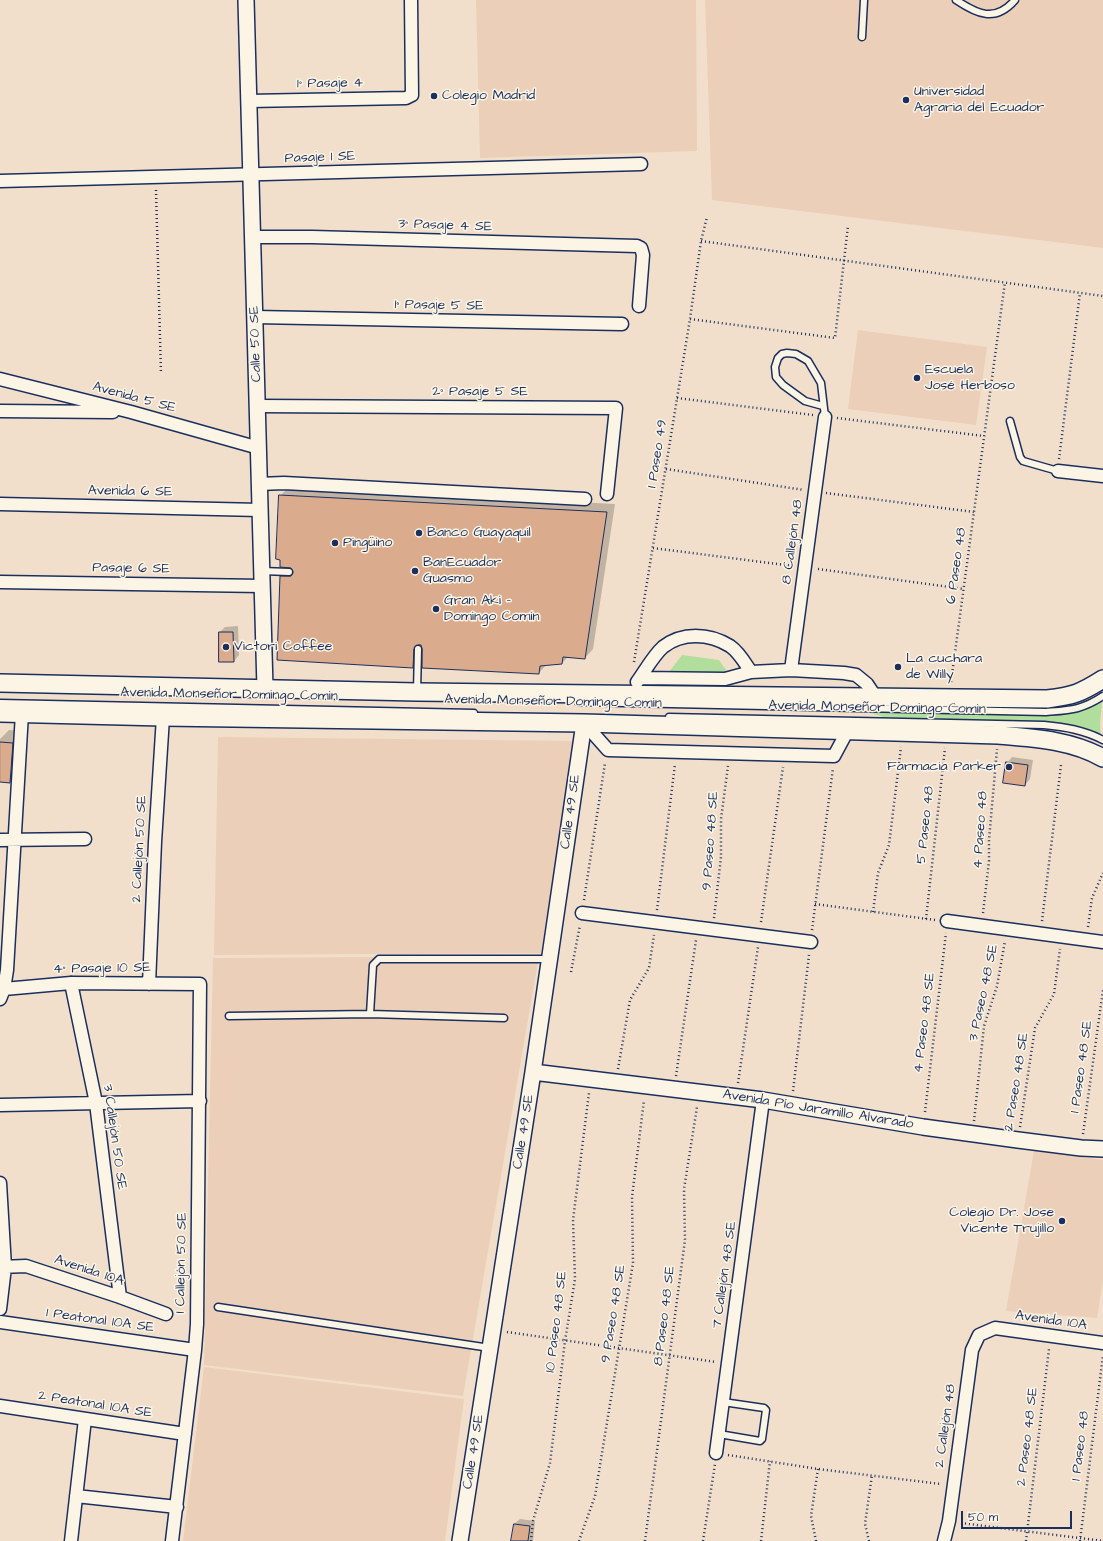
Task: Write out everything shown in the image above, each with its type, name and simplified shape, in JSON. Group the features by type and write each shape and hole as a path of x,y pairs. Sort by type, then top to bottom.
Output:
{"main road":[{"name":"Avenida Monseñor Domingo Comin","path":"0,683 417,692 1047,699 1069,696 1084,691 1103,679"},
{"name":"Avenida Monseñor Domingo Comin","path":"0,713 163,717 584,723 998,735 1036,738 1062,743 1088,751 1103,758"}],"street":[{"name":"Calle 50 SE","path":"246,0 265,688"},
{"name":"1° Pasaje 4","path":"249,101 406,98 412,95 411,0"},
{"name":"Pasaje 1 SE","path":"0,181 641,164"},
{"name":"3° Pasaje 4 SE","path":"252,237 312,237 637,246 641,248 643,255 639,306"},
{"name":"1° Pasaje 5 SE","path":"255,317 622,324"},
{"name":"Avenida 5 SE","path":"0,379 132,412 259,448"},
{"name":"2° Pasaje 5 SE","path":"257,406 616,408 607,494"},
{"path":"0,411 132,412"},
{"name":"8 Callejón 48","path":"791,670 824,411"},
{"path":"1058,471 1103,476"},
{"path":"259,484 284,483 585,498"},
{"name":"Avenida 6 SE","path":"0,504 260,510"},
{"name":"Pasaje 6 SE","path":"0,582 262,586"},
{"name":"Avenida Monseñor Domingo Comin","path":"629,694 662,648 674,640 685,636 696,635 715,638 730,646 752,672"},
{"name":"Avenida Monseñor Domingo Comin","path":"640,678 725,679 752,672 791,670 856,675 867,684 875,696"},
{"path":"2,994 22,713"},
{"name":"2 Callejón 50 SE","path":"149,984 163,717"},
{"name":"Avenida Monseñor Domingo Comin","path":"584,723 608,750 834,756 848,730"},
{"name":"Calle 49 SE","path":"460,1541 533,1072 584,723"},
{"path":"0,840 85,839"},
{"path":"582,913 811,942"},
{"path":"947,921 1103,942"},
{"name":"4° Pasaje 10 SE","path":"2,994 71,983 200,984"},
{"name":"3 Callejón 50 SE","path":"71,983 96,1103 120,1296"},
{"name":"1 Callejón 50 SE","path":"172,1541 195,1350 200,1101 200,984"},
{"name":"Avenida Pío Jaramillo Alvarado","path":"533,1072 763,1100 923,1127 1018,1140 1081,1148 1103,1148"},
{"name":"7 Callejón 48 SE","path":"716,1453 763,1100"},
{"path":"0,1105 200,1101"},
{"path":"0,1183 2,1267 0,1308"},
{"name":"Avenida 10A","path":"2,1267 26,1266 120,1296 166,1314"},
{"name":"1 Peatonal 10A SE","path":"0,1322 195,1350"},
{"name":"Avenida 10A","path":"996,1328 1103,1343"},
{"name":"2 Callejón 48","path":"944,1541 949,1521 972,1350 979,1335 996,1328"},
{"name":"2 Peatonal 10A SE","path":"0,1406 185,1434"},
{"path":"71,1541 85,1419"},
{"path":"76,1496 177,1507"}],"lane":[{"path":"862,37 864,0"},
{"path":"956,0 971,10 983,15 1008,8 1015,0"},
{"path":"782,354 796,354 808,361 821,383 824,411 805,401 783,385 776,377 775,367 778,358 782,354"},
{"path":"1010,421 1020,456 1023,461 1058,471"},
{"path":"262,571 289,572"},
{"path":"417,692 418,649"},
{"name":"Avenida Monseñor Domingo Comin","path":"567,702 1046,712 1078,708 1090,704 1103,696"},
{"name":"Avenida Monseñor Domingo Comin","path":"0,703 479,713"},
{"name":"Avenida Monseñor Domingo Comin","path":"662,717 1044,725 1090,733 1103,740"},
{"path":"370,1014 373,965 379,959 550,959"},
{"path":"229,1016 370,1014 504,1018"},
{"path":"218,1307 490,1348"},
{"path":"719,1434 760,1441 762,1439 766,1410 764,1408 723,1402"}],"path":[{"path":"156,177 161,374"},
{"name":"1 Paseo 49","path":"634,663 690,318 701,241 707,216"},
{"path":"690,318 835,338 848,226"},
{"path":"701,241 1103,296"},
{"name":"6 Paseo 48","path":"949,699 1005,282"},
{"path":"1058,471 1080,293"},
{"path":"873,912 878,873 889,845 903,732"},
{"name":"5 Paseo 48","path":"926,919 946,733"},
{"name":"4 Paseo 48","path":"981,926 989,861 989,840 998,735"},
{"name":"9 Paseo 48 SE","path":"713,930 721,857 721,819 729,753"},
{"path":"1041,934 1061,764"},
{"name":"Calle 49 SE","path":"572,972 604,770"},
{"path":"1087,940 1092,898 1103,873"},
{"path":"816,904 947,921"},
{"name":"4 Paseo 48 SE","path":"923,1127 947,921"},
{"path":"674,1090 698,928"},
{"name":"3 Paseo 48 SE","path":"973,1133 984,1026 997,986 1008,929"},
{"name":"2 Paseo 48 SE","path":"1018,1140 1035,1028 1054,994 1062,936"},
{"name":"1 Paseo 48 SE","path":"1081,1148 1103,990"},
{"name":"10 Paseo 48 SE","path":"531,1541 533,1521 550,1463 565,1341 575,1280 573,1220 591,1079"},
{"name":"9 Paseo 48 SE","path":"579,1541 595,1496 633,1263 632,1197 646,1086"},
{"name":"8 Paseo 48 SE","path":"645,1541 685,1240 684,1189 699,1093"},
{"path":"493,1330 728,1364"},
{"name":"2 Paseo 48 SE","path":"1026,1541 1050,1336"},
{"name":"1 Paseo 48","path":"1080,1539 1103,1353"},
{"path":"704,1541 716,1453 818,1469 953,1485"},
{"path":"761,1541 770,1461"},
{"path":"816,1541 811,1516 818,1469"},
{"path":"869,1541 865,1524 872,1475"},
{"path":"949,1521 1103,1541"}],"shaded area":[{"path":"476,0 696,0 697,151 480,158"},
{"name":"Universidad Agraria del Ecuador","path":"705,0 1103,0 1103,248 712,200"},
{"name":"Escuela José Herboso","path":"858,330 987,347 976,425 848,409"},
{"path":"218,737 574,741 541,953 214,955"},
{"path":"539,956 463,1396 204,1365 213,958"},
{"name":"Colegio Dr. Jose Vicente Trujillo","path":"1034,1151 1103,1160 1103,1281 1097,1318 1006,1311"},
{"path":"204,1367 464,1399 445,1541 183,1541"}],"green space":[{"path":"682,655 719,660 728,673 669,672"},
{"path":"1103,692 1100,724 1101,741 1087,730 890,719 871,713 888,709 1060,710 1082,704"}],"building":[{"name":"Gran Aki - Domingo Comín","path":"279,495 607,512 585,659 563,657 562,664 540,666 539,674 422,668 421,645 418,645 414,649 413,668 277,660 280,576 291,576 293,572 291,568 280,567 280,560 276,559"},
{"name":"Victori Coffee","path":"219,632 233,632 234,662 219,662"},
{"path":"0,742 13,743 10,783 0,782"},
{"path":"1006,762 1028,765 1025,786 1003,783"},
{"path":"514,1524 530,1526 528,1541 511,1541"}],"place":[{"name":"Colegio Madrid","path":"434,96"},
{"name":"Universidad Agraria del Ecuador","path":"906,100"},
{"name":"Escuela José Herboso","path":"917,378"},
{"name":"Banco Guayaquil","path":"419,533"},
{"name":"Pingüino","path":"335,543"},
{"name":"BanEcuador Guasmo","path":"415,571"},
{"name":"Gran Aki - Domingo Comín","path":"436,609"},
{"name":"Victori Coffee","path":"226,647"},
{"name":"La cuchara de Willy","path":"898,667"},
{"name":"Farmacia Parker","path":"1009,767"},
{"name":"Colegio Dr. Jose Vicente Trujillo","path":"1062,1221"}]}
